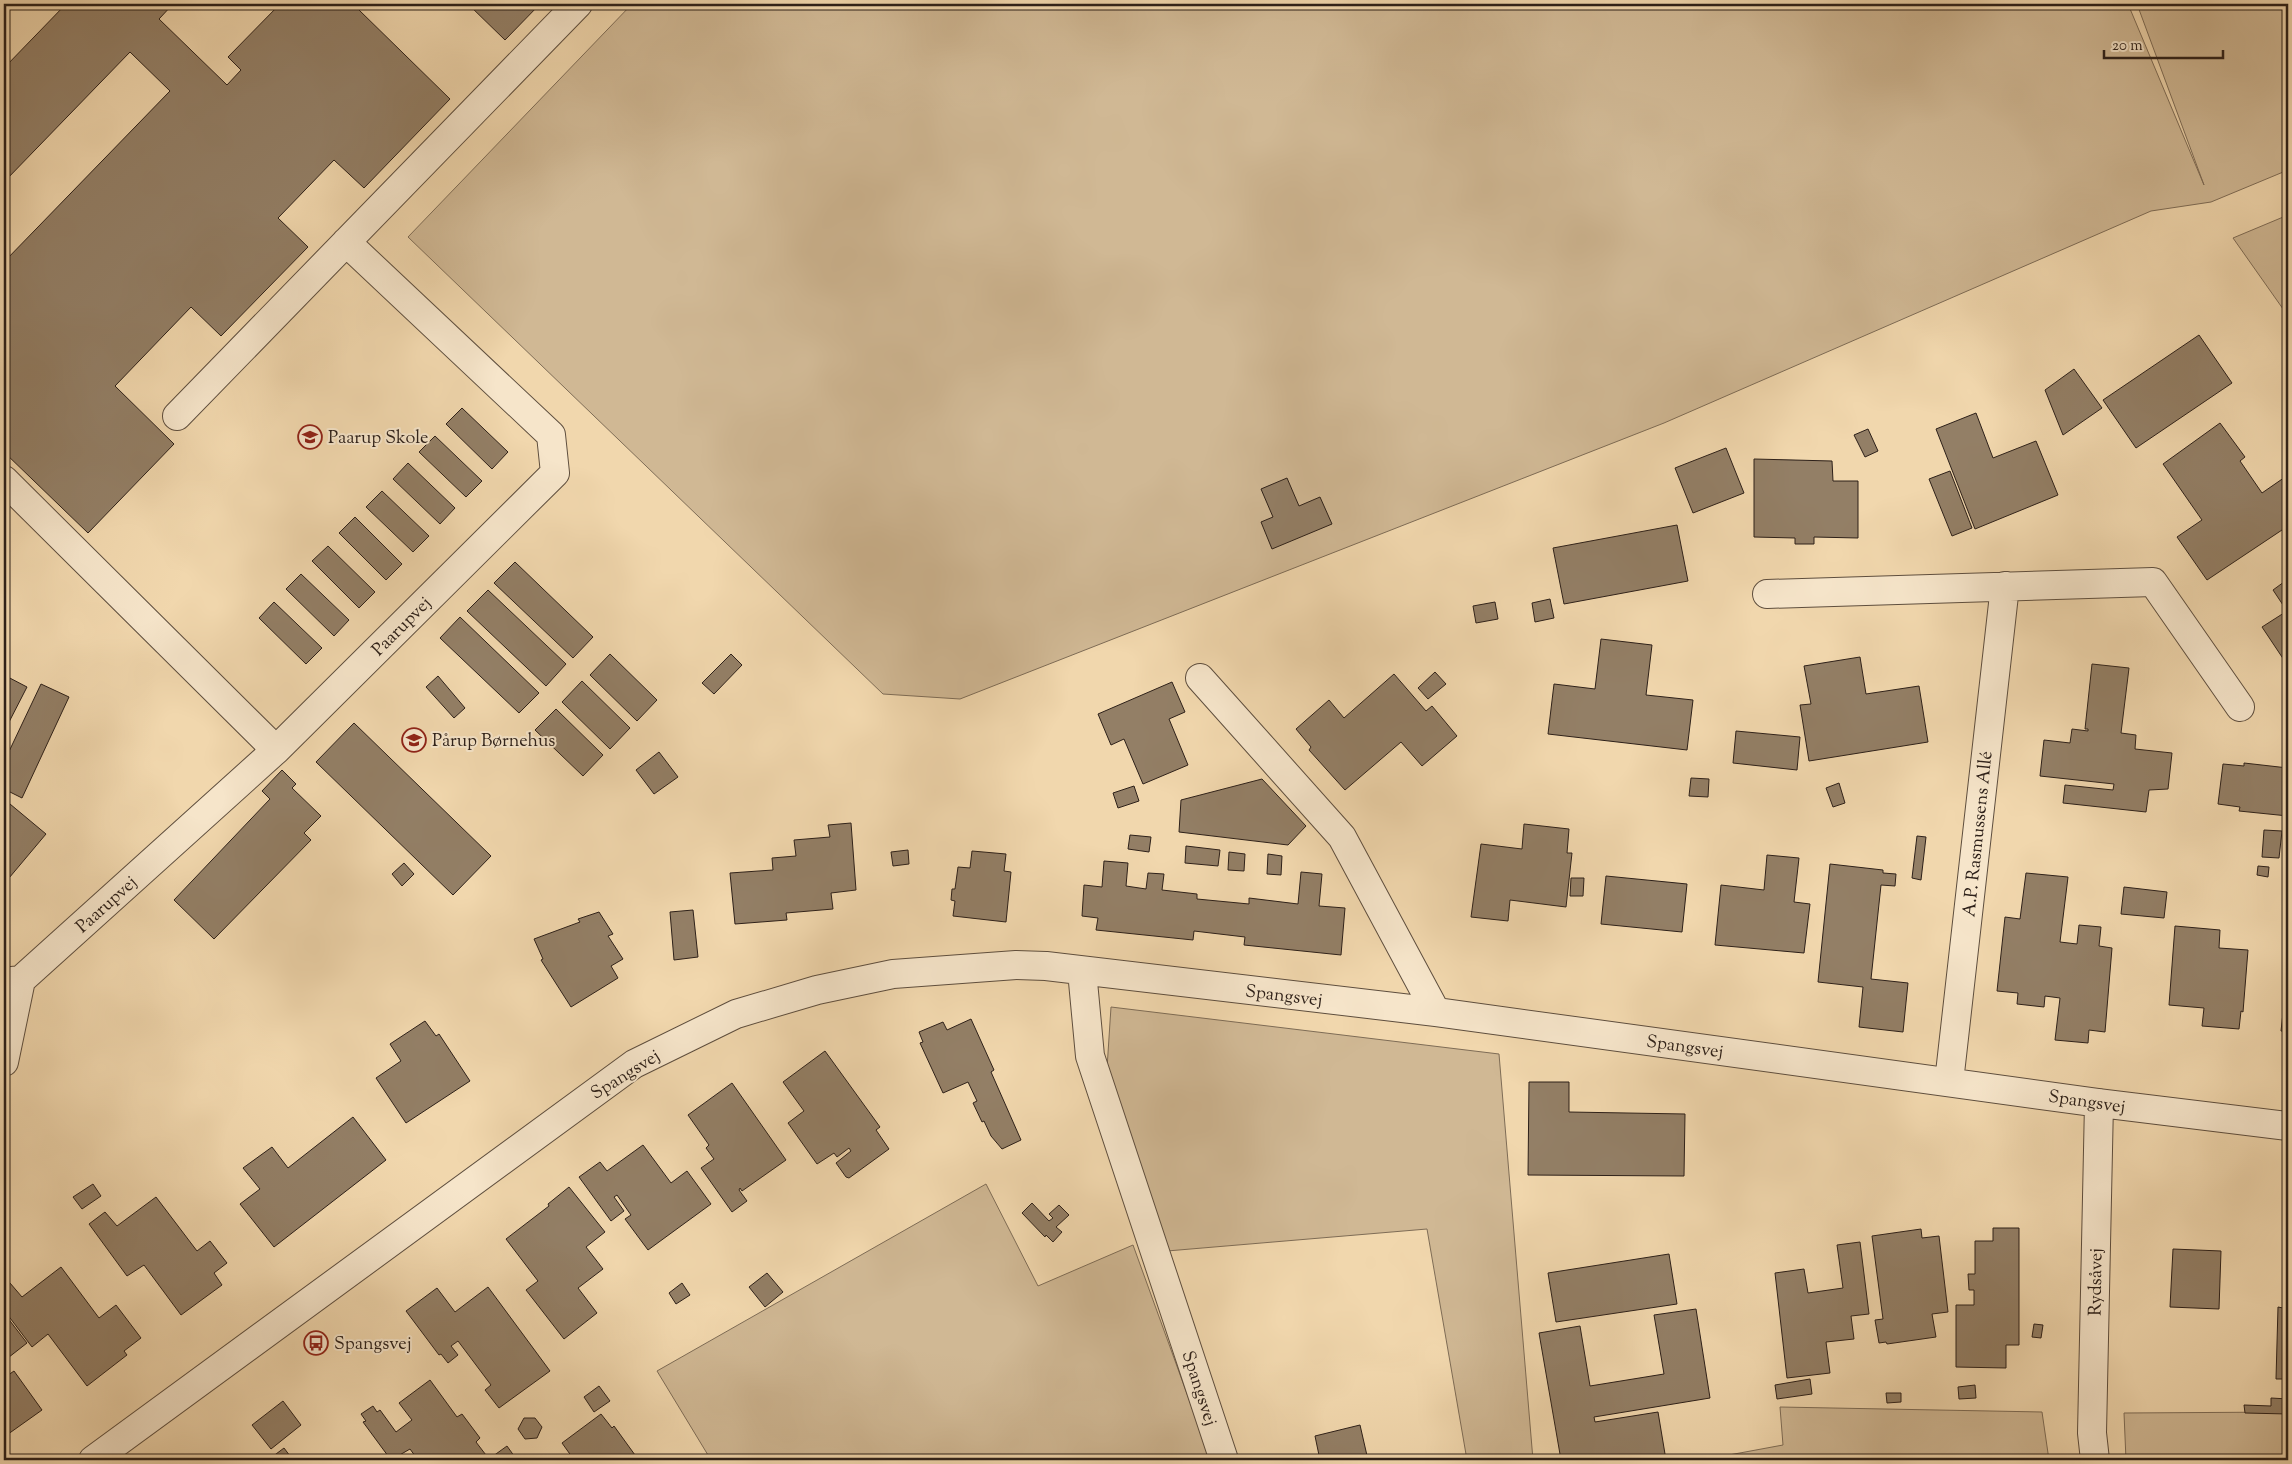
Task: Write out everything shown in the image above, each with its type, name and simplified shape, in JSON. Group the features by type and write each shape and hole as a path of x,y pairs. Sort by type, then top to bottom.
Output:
{"street":[{"path":"176,416 578,4"},
{"name":"Paarupvej","path":"13,981 276,750 554,473 551,435 346,242"},
{"path":"4,480 276,750"},
{"path":"1767,594 2153,582 2240,707"},
{"name":"A.P. Rasmussens Allé","path":"1949,1082 2005,586"},
{"path":"1200,678 1342,837 1436,1012"},
{"name":"Spangsvej","path":"93,1460 634,1064 736,1014 826,988 893,974 1016,965 1082,971 1436,1012 2099,1103 2288,1126"},
{"name":"Spangsvej","path":"1082,971 1090,1056 1224,1460"},
{"path":"4,1062 13,981"},
{"name":"Rydsåvej","path":"2095,1460 2092,1433 2099,1103"}],"shaded area":[{"path":"632,4 2128,4 2204,185 2137,4 2288,4 2288,170 2211,202 2151,211 1664,423 960,699 883,694 408,237"},
{"path":"2288,215 2288,316 2233,238"},
{"path":"1111,1007 1499,1054 1533,1460 1467,1460 1427,1229 1167,1251 1106,1084"},
{"path":"986,1184 1038,1286 1133,1245 1211,1460 711,1460 657,1371"},
{"path":"1780,1407 2042,1412 2049,1460 1702,1460 1783,1445"},
{"path":"2288,1412 2288,1460 2126,1460 2124,1413"}],"building":[{"path":"66,4 173,4 159,19 227,85 241,70 228,57 280,4 363,4 358,9 450,99 364,188 334,160 278,218 308,247 221,336 191,307 115,386 174,444 88,533 4,452 4,262 170,91 130,52 5,181 4,68"},
{"path":"468,4 540,4 505,40"},
{"path":"2199,335 2232,383 2136,448 2103,400"},
{"path":"2074,369 2102,408 2063,435 2045,390"},
{"path":"462,408 508,452 492,469 446,424"},
{"path":"1976,413 1993,458 2036,441 2058,495 1975,529 1936,429"},
{"path":"2220,423 2245,457 2240,461 2262,493 2288,475 2288,526 2207,580 2177,537 2202,520 2163,464"},
{"path":"1868,429 1878,451 1865,457 1854,435"},
{"path":"435,436 482,481 466,497 419,452"},
{"path":"1726,448 1744,493 1693,513 1675,468"},
{"path":"1754,459 1832,461 1833,481 1858,481 1858,538 1814,537 1814,544 1795,544 1795,538 1754,537"},
{"path":"408,463 455,508 440,524 393,479"},
{"path":"1950,471 1972,528 1952,536 1929,479"},
{"path":"1287,478 1299,506 1320,497 1332,524 1272,549 1261,522 1273,517 1261,489"},
{"path":"382,491 429,536 413,552 366,507"},
{"path":"355,517 402,564 386,580 339,533"},
{"path":"1677,525 1688,581 1564,604 1553,548"},
{"path":"328,546 375,592 359,608 312,561"},
{"path":"515,562 593,637 573,658 494,583"},
{"path":"301,574 349,620 334,636 286,589"},
{"path":"2288,579 2288,666 2262,627 2287,611 2273,590"},
{"path":"488,590 566,664 546,686 467,611"},
{"path":"1550,599 1554,618 1535,622 1532,603"},
{"path":"274,602 322,648 306,664 259,618"},
{"path":"1495,602 1498,619 1476,623 1473,606"},
{"path":"460,617 539,693 519,713 440,638"},
{"path":"1601,639 1652,645 1646,695 1693,700 1687,750 1548,734 1554,684 1595,689"},
{"path":"610,654 657,700 637,721 590,675"},
{"path":"731,654 742,665 714,694 702,683"},
{"path":"1860,657 1866,694 1919,686 1928,742 1809,761 1800,705 1811,704 1804,666"},
{"path":"2092,664 2129,668 2121,733 2136,735 2135,749 2172,753 2168,789 2149,790 2146,812 2063,803 2065,785 2113,790 2114,784 2040,776 2044,740 2070,743 2072,729 2088,731 2088,729 2085,729"},
{"path":"1435,672 1446,684 1428,699 1418,688"},
{"path":"1394,674 1426,711 1432,706 1457,736 1422,766 1401,742 1345,790 1309,750 1311,747 1296,729 1329,700 1344,718"},
{"path":"4,675 27,687 8,724 4,722"},
{"path":"438,676 465,708 454,718 426,687"},
{"path":"582,681 630,728 610,749 562,702"},
{"path":"1172,682 1185,712 1169,719 1188,765 1143,784 1124,739 1111,745 1098,714"},
{"path":"41,684 69,697 22,798 4,789 4,762"},
{"path":"556,709 603,755 583,776 535,730"},
{"path":"354,723 491,856 453,895 316,762"},
{"path":"1736,731 1800,737 1797,770 1733,763"},
{"path":"659,752 678,777 654,794 636,770"},
{"path":"2244,763 2288,768 2288,816 2239,811 2240,807 2218,804 2223,764 2244,766"},
{"path":"282,770 296,784 292,788 321,816 304,833 311,840 214,939 174,900 270,799 262,791"},
{"path":"1691,778 1709,779 1708,797 1689,796"},
{"path":"1262,779 1306,826 1288,845 1179,832 1181,800"},
{"path":"1839,783 1845,803 1833,807 1826,788"},
{"path":"1134,786 1139,801 1118,808 1113,793"},
{"path":"4,799 46,834 4,884"},
{"path":"851,823 856,890 831,893 833,909 786,913 787,920 735,924 730,873 773,870 772,858 796,856 794,840 830,837 828,825"},
{"path":"1524,824 1569,829 1567,853 1572,853 1566,907 1510,900 1508,921 1471,917 1481,844 1522,849"},
{"path":"2264,830 2282,831 2279,858 2262,857"},
{"path":"1130,835 1151,837 1149,852 1128,849"},
{"path":"1917,836 1926,837 1921,880 1912,878"},
{"path":"1186,846 1220,850 1218,866 1185,863"},
{"path":"908,850 909,864 893,866 891,852"},
{"path":"972,851 1006,854 1004,871 1011,872 1006,922 953,916 955,901 951,900 952,889 955,889 958,867 970,868"},
{"path":"1229,852 1245,854 1244,871 1228,870"},
{"path":"1268,854 1282,856 1281,875 1267,874"},
{"path":"1767,855 1799,858 1794,902 1810,904 1804,953 1715,945 1721,885 1764,890"},
{"path":"1104,861 1128,863 1126,886 1146,889 1148,873 1164,874 1162,890 1197,894 1197,899 1249,904 1249,898 1298,904 1301,872 1322,874 1319,906 1345,908 1341,955 1244,945 1245,937 1194,931 1193,940 1096,930 1098,918 1082,916 1084,885 1102,887"},
{"path":"404,863 414,874 402,886 392,874"},
{"path":"1830,864 1883,870 1883,873 1896,874 1895,886 1881,885 1871,979 1908,983 1903,1032 1859,1027 1863,987 1818,982"},
{"path":"2258,866 2269,867 2268,877 2257,875"},
{"path":"2026,873 2068,877 2060,942 2077,944 2079,925 2101,927 2099,946 2112,948 2105,1032 2089,1030 2088,1043 2055,1040 2060,998 2045,996 2044,1007 2017,1004 2018,993 1997,991 2005,917 2020,919"},
{"path":"1606,876 1687,884 1682,932 1601,924"},
{"path":"1571,878 1584,878 1583,896 1570,896"},
{"path":"2124,887 2167,892 2164,918 2121,914"},
{"path":"693,910 698,957 674,960 670,912"},
{"path":"599,912 613,934 608,936 623,959 611,966 618,978 571,1007 541,960 543,959 534,939 580,922 578,919"},
{"path":"2175,926 2220,930 2219,948 2248,950 2243,1012 2241,1011 2239,1029 2202,1026 2204,1008 2169,1005"},
{"path":"2288,968 2288,1032 2281,1031"},
{"path":"971,1019 994,1070 991,1072 1021,1140 1002,1149 991,1136 984,1121 982,1122 973,1103 977,1101 968,1082 943,1093 920,1043 923,1042 919,1032 943,1022 947,1030"},
{"path":"425,1021 436,1036 439,1034 470,1081 406,1123 376,1078 401,1061 390,1044"},
{"path":"825,1051 880,1127 876,1130 889,1149 849,1178 846,1177 836,1163 851,1151 849,1148 837,1157 834,1153 817,1164 788,1123 804,1111 783,1082"},
{"path":"1529,1082 1569,1082 1569,1112 1685,1114 1684,1176 1528,1175"},
{"path":"732,1083 786,1160 742,1191 740,1188 739,1190 747,1201 732,1212 701,1168 714,1159 706,1148 709,1145 688,1115"},
{"path":"353,1117 386,1160 274,1247 240,1204 260,1189 243,1168 272,1147 288,1168"},
{"path":"643,1145 671,1183 687,1171 711,1204 648,1250 625,1219 631,1215 617,1195 614,1197 624,1211 611,1221 579,1177 600,1162 607,1171"},
{"path":"93,1184 101,1196 82,1209 73,1197"},
{"path":"569,1187 605,1232 586,1247 603,1269 578,1288 597,1313 564,1339 526,1290 538,1281 506,1239 549,1206 548,1204"},
{"path":"156,1197 197,1251 210,1241 227,1263 214,1273 222,1285 181,1315 144,1265 127,1276 89,1224 105,1212 117,1226"},
{"path":"1032,1203 1049,1221 1053,1218 1049,1214 1059,1205 1069,1215 1056,1227 1062,1232 1053,1242 1046,1235 1045,1237 1022,1213"},
{"path":"1993,1228 2019,1228 2019,1345 2006,1345 2006,1368 1956,1367 1956,1305 1974,1305 1974,1290 1969,1290 1968,1274 1975,1274 1975,1241 1993,1241"},
{"path":"1921,1229 1922,1238 1939,1236 1948,1312 1932,1314 1936,1337 1887,1344 1886,1342 1879,1343 1875,1320 1883,1319 1872,1236"},
{"path":"1860,1242 1869,1314 1851,1316 1854,1339 1826,1342 1830,1373 1787,1378 1775,1273 1804,1269 1808,1293 1843,1288 1837,1245"},
{"path":"2173,1249 2221,1251 2219,1309 2170,1307"},
{"path":"1669,1254 1677,1304 1556,1322 1548,1273"},
{"path":"61,1267 99,1318 116,1305 141,1338 124,1351 127,1355 87,1386 48,1334 32,1347 4,1310 4,1288 10,1283 22,1297"},
{"path":"767,1273 783,1292 765,1307 749,1287"},
{"path":"2284,1273 2288,1273 2288,1379 2276,1379 2278,1307 2283,1308"},
{"path":"682,1283 690,1295 676,1304 669,1293"},
{"path":"488,1287 550,1371 499,1408 485,1390 491,1385 458,1341 451,1346 458,1355 448,1363 441,1354 439,1355 406,1311 437,1288 455,1312"},
{"path":"1696,1309 1710,1398 1594,1417 1595,1422 1658,1412 1666,1460 1561,1460 1539,1333 1580,1326 1590,1386 1664,1374 1654,1315"},
{"path":"7,1317 27,1343 4,1361 4,1319"},
{"path":"2034,1324 2043,1325 2041,1338 2032,1337"},
{"path":"14,1371 42,1410 4,1437 4,1378"},
{"path":"1810,1379 1812,1394 1777,1399 1775,1385"},
{"path":"430,1380 457,1417 462,1414 480,1438 476,1442 489,1459 507,1446 517,1460 418,1460 410,1449 391,1460 363,1422 366,1421 361,1414 373,1406 377,1412 380,1410 396,1432 412,1420 399,1403"},
{"path":"1975,1385 1976,1398 1959,1399 1958,1387"},
{"path":"599,1386 610,1401 594,1412 584,1397"},
{"path":"1886,1393 1901,1393 1901,1402 1887,1403"},
{"path":"2271,1398 2288,1399 2288,1414 2245,1413 2244,1405 2271,1406"},
{"path":"283,1401 301,1425 271,1449 252,1425"},
{"path":"601,1414 612,1428 614,1426 635,1455 628,1460 568,1460 572,1457 562,1443"},
{"path":"524,1418 535,1418 542,1427 537,1438 525,1439 518,1429"},
{"path":"1360,1425 1368,1460 1320,1460 1315,1436"},
{"path":"284,1448 293,1460 268,1460"}],"place":[{"name":"Paarup Skole","path":"310,437"},
{"name":"Pårup Børnehus","path":"414,740"},
{"name":"Spangsvej","path":"316,1343"}]}
